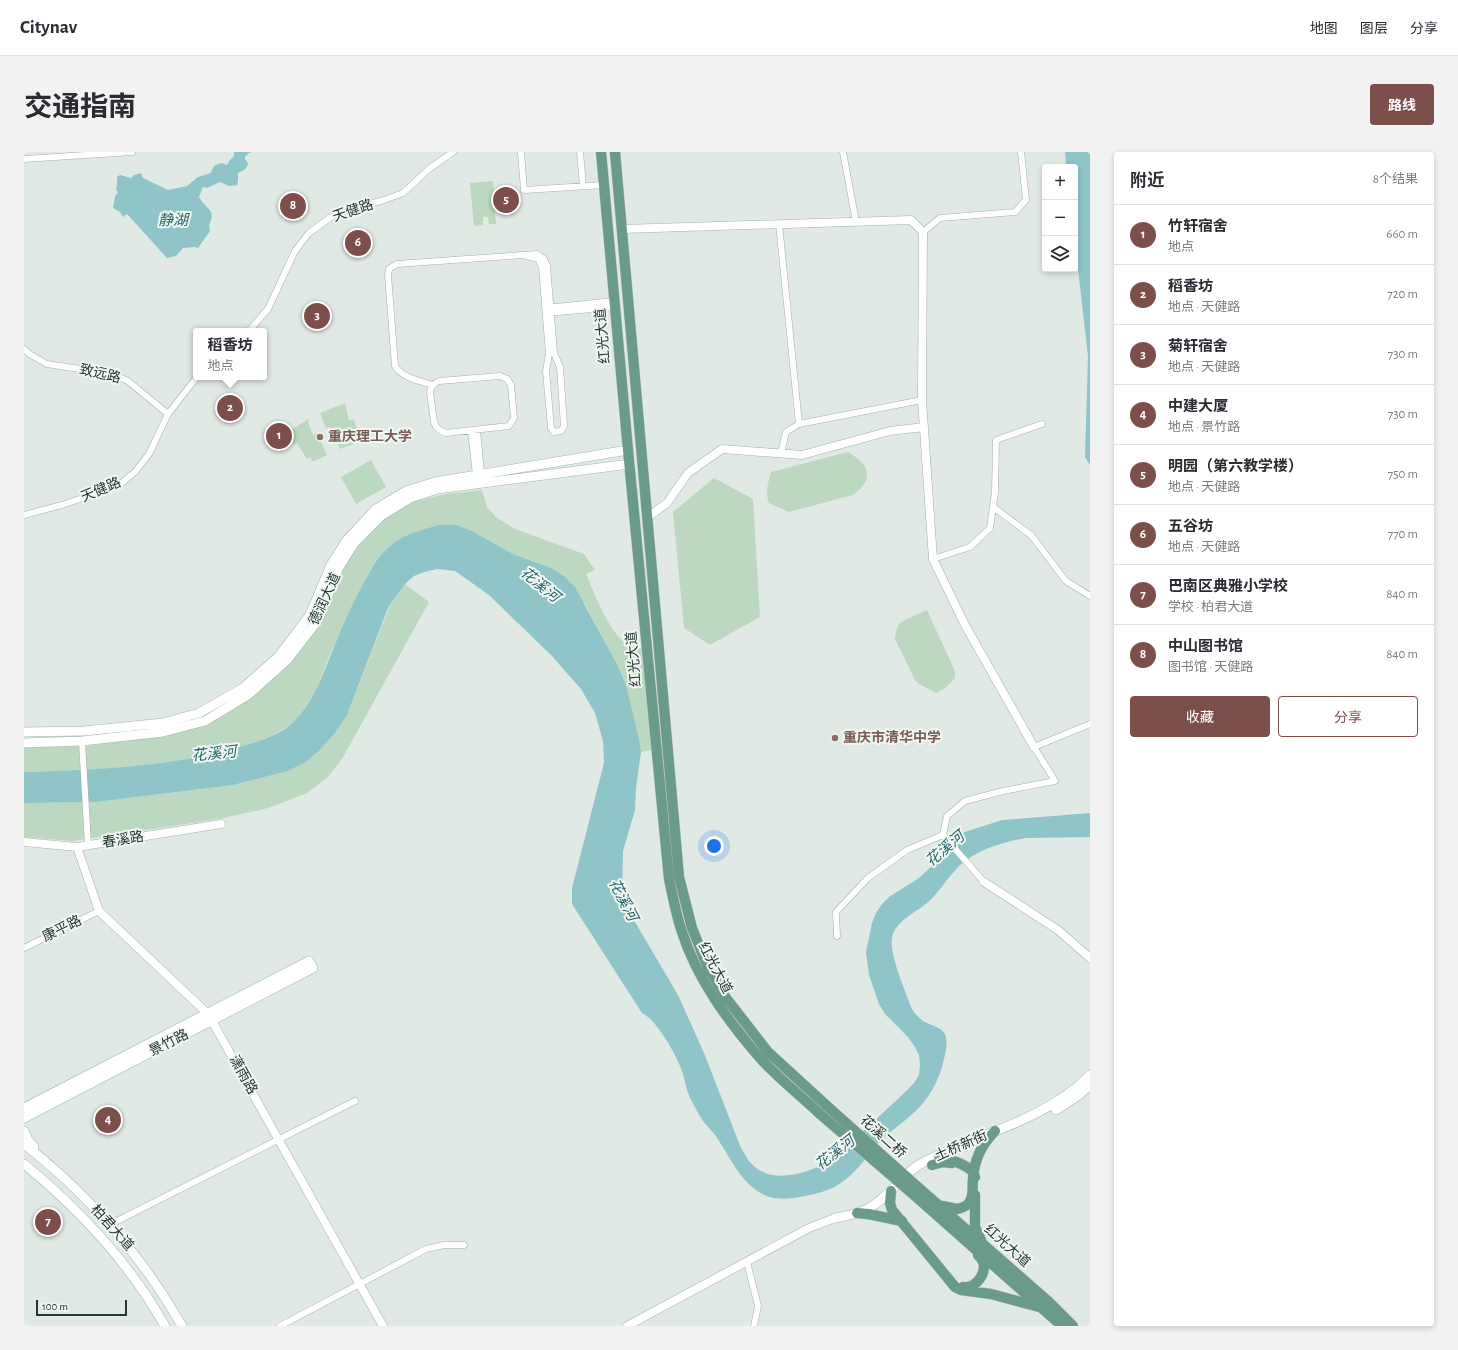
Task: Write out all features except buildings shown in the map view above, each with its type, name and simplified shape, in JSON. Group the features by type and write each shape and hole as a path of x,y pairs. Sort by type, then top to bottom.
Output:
{"main road":[{"name":"红光大道","path":"601,152 669,875 682,932 698,970 717,1003 737,1030 761,1059 824,1110"},
{"name":"红光大道","path":"615,152 679,877 692,928 708,968 726,998 768,1052 824,1110"},
{"name":"德润大道","path":"24,732 84,731 163,723 199,713 243,688 279,656 310,615 331,565 347,540 376,509 406,491 435,482 628,450"},
{"name":"德润大道","path":"24,743 82,741 163,732 205,721 248,695 287,660 318,620 338,569 354,543 381,516 410,498 437,489 630,464"},
{"name":"景竹路","path":"26,1114 311,964"},
{"name":"土桥新街","path":"868,1214 879,1208 915,1174 942,1157 991,1137 1052,1105 1074,1090 1090,1075"},
{"name":"土桥新街","path":"835,1218 857,1215 893,1194 918,1166 1042,1118 1079,1095 1090,1085"},
{"name":"花溪二桥","path":"824,1110 917,1192"},
{"path":"24,1126 26,1114"},
{"path":"24,1131 28,1140 48,1164"},
{"path":"938,1204 954,1209 967,1205 972,1196 978,1154 991,1137"},
{"name":"柏君大道","path":"24,1144 48,1164 111,1224 149,1272 181,1323"},
{"path":"942,1157 969,1168 974,1179 975,1227 982,1243"},
{"path":"932,1164 946,1162 954,1164 966,1170 974,1179"},
{"name":"柏君大道","path":"24,1164 58,1193 99,1235 137,1283 163,1322"},
{"name":"红光大道","path":"917,1192 938,1204 1049,1302 1071,1325"},
{"name":"红光大道","path":"917,1192 971,1245 1043,1308 1071,1325"},
{"path":"893,1194 891,1207 901,1221 913,1231 956,1281 965,1287 971,1287 974,1285 980,1278 984,1269 982,1259 971,1245"},
{"path":"893,1194 895,1196 894,1204 955,1287 961,1290 991,1294 1043,1308"},
{"path":"857,1215 868,1214 901,1221"},
{"path":"857,1215 897,1224 913,1231"},
{"path":"163,1322 161,1311 165,1308 168,1309 181,1323"}],"street":[{"path":"24,159 132,152"},
{"name":"天健路","path":"252,328 268,309 295,251 309,232 331,217 350,209 381,201 403,193 430,168 454,152"},
{"path":"521,152 524,190 604,185"},
{"path":"580,152 583,186"},
{"path":"843,152 856,222"},
{"path":"923,232 940,218 1015,212 1026,200 1021,152"},
{"path":"623,229 911,220 923,232 922,400 933,559 965,625 1055,781 1003,791 965,801 947,816 943,835"},
{"path":"780,224 799,424"},
{"path":"433,385 400,373 395,366 388,275 390,269 397,264 537,254 544,259 547,266 548,310 549,354 546,371 551,428 555,432 561,432 564,426 560,367 554,354 548,310"},
{"path":"548,310 615,304"},
{"name":"致远路","path":"24,349 31,355 47,364 112,374 128,381 168,414"},
{"path":"500,376 507,379 511,386 514,418 512,423 506,427 474,430 446,433 441,432 435,426 430,392 433,385 439,381 500,376"},
{"name":"天健路","path":"24,515 62,505 118,486 135,472 149,454 168,414 195,380"},
{"path":"780,454 786,432 799,424 922,400"},
{"path":"933,559 970,547 990,528 995,492 996,440 1042,424"},
{"path":"648,517 667,503 688,473 722,448 802,455 890,431 924,427"},
{"path":"474,430 478,474"},
{"path":"993,507 1031,536 1066,581 1090,596"},
{"path":"1034,746 1090,724"},
{"path":"82,741 88,845"},
{"name":"春溪路","path":"24,842 77,847 221,824"},
{"path":"943,835 984,882 1058,930 1090,958"},
{"path":"837,936 836,912 868,878 907,850 943,835"},
{"name":"潇雨路","path":"77,847 100,911 210,1017 383,1326"},
{"name":"康平路","path":"24,948 100,911"},
{"path":"111,1224 355,1101"},
{"name":"土桥新街","path":"627,1326 809,1228 835,1218"},
{"path":"280,1326 426,1249 444,1244 464,1245"},
{"path":"747,1262 758,1306 754,1326"}],"green space":[{"path":"493,181 496,224 489,224 488,217 483,217 483,225 474,226 470,183"},
{"path":"345,403 349,420 354,419 360,442 340,449 330,427 326,428 320,413"},
{"path":"309,419 308,422 313,435 317,433 327,455 313,462 310,457 307,459 297,443 294,445 286,433"},
{"path":"848,452 861,462 867,472 865,483 853,495 789,512 769,503 767,491 771,472"},
{"path":"371,460 386,487 356,504 341,477"},
{"path":"714,478 753,499 760,617 710,645 684,628 673,512"},
{"path":"482,490 487,507 496,517 515,529 584,554 595,570 586,574 612,629 624,642 642,649 652,750 641,752 626,685 617,664 585,604 551,568 513,554 472,531 457,525 438,525 417,531 398,540 387,549 352,611 328,658 319,684 307,708 301,715 278,732 247,746 210,755 170,762 90,770 24,772 24,747 86,746 164,735 206,723 290,663 342,570 358,546 384,518 412,502 445,494"},
{"path":"405,584 429,602 342,759 327,778 307,793 268,808 219,819 73,841 24,837 24,803 96,802 233,785 288,771 306,762 321,749 335,733 347,715 389,608"},
{"path":"927,610 955,671 955,678 944,689 936,693 919,684 915,680 895,639 899,624"}],"water":[{"name":"静湖","path":"234,152 252,152 245,157 248,165 245,169 238,173 237,185 229,186 220,182 207,188 203,187 199,197 210,210 212,216 209,225 210,231 198,248 183,248 176,256 167,258 127,214 123,217 120,212 113,208 115,196 118,192 116,190 117,177 120,175 131,178 134,175 141,173 143,178 168,190 187,186 198,177 211,173 216,165 223,163 226,165 228,164 234,156"},
{"path":"1065,152 1090,152 1090,465 1085,457 1088,356 1078,269 1078,164 1066,164"},
{"name":"花溪河","path":"438,525 457,525 472,531 513,554 551,568 565,577 575,587 617,664 626,685 641,752 636,788 635,810 623,851 622,900 678,995 704,1053 741,1148 749,1161 758,1169 767,1174 778,1176 800,1173 831,1161 900,1097 914,1083 919,1075 919,1055 915,1047 908,1037 885,1014 879,1004 869,975 866,952 872,923 882,904 889,897 919,878 931,867 955,837 962,833 1002,820 1090,813 1090,837 1026,838 999,844 973,855 959,866 931,899 897,926 892,937 893,953 898,972 911,1007 916,1015 923,1021 943,1031 946,1041 946,1052 937,1081 925,1101 918,1109 881,1140 855,1171 842,1183 819,1193 800,1197 784,1199 767,1196 750,1185 743,1178 715,1135 704,1123 690,1098 679,1064 666,1039 654,1023 642,1013 572,904 572,888 604,763 603,741 595,713 581,689 551,655 489,595 455,571 437,569 424,572 414,576 405,584 388,608 347,715 335,733 321,749 306,762 288,771 233,785 96,802 24,803 24,772 135,766 190,759 259,741 285,729 293,723 310,701 349,611 378,559 392,544 398,540 418,531"}],"place":[{"name":"明园（第六教学楼）","path":"506,200"},
{"name":"中山图书馆","path":"293,206"},
{"name":"五谷坊","path":"358,243"},
{"name":"菊轩宿舍","path":"317,316"},
{"name":"稻香坊","path":"230,408"},
{"name":"竹轩宿舍","path":"279,436"},
{"name":"重庆理工大学","path":"320,437"},
{"name":"重庆市清华中学","path":"835,738"},
{"name":"中建大厦","path":"108,1120"},
{"name":"巴南区典雅小学校","path":"48,1222"}]}
